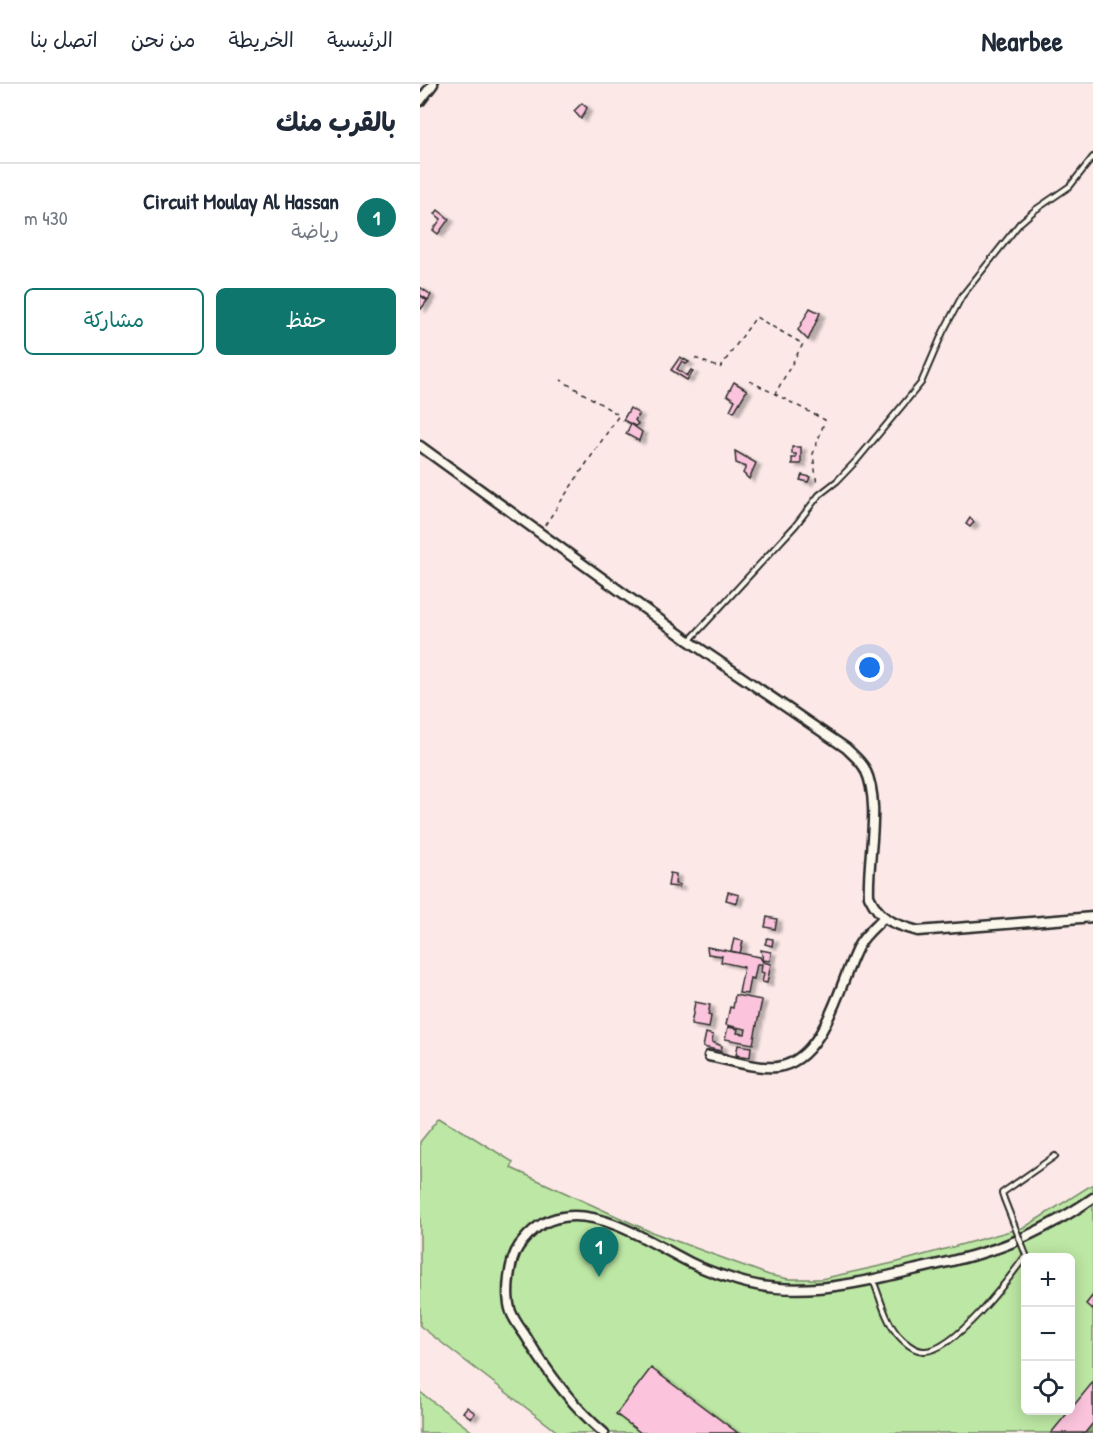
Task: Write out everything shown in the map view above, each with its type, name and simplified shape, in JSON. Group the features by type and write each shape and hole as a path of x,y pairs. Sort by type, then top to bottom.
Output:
{"street":[{"path":"420,101 433,84"},
{"path":"420,446 689,641 846,748 859,760 865,768 872,792 869,896 875,909 894,924 918,931 1093,917"},
{"path":"709,1056 763,1067 778,1067 797,1059 815,1041 834,1010 859,944 884,917"},
{"path":"604,1433 581,1414 550,1375 511,1311 508,1291 515,1251 528,1234 544,1222 564,1217 584,1216 618,1226 692,1264 754,1286 776,1289 834,1288 990,1251 1044,1226 1093,1198"}],"lane":[{"path":"689,641 788,534 819,495 837,481 857,460 921,383 943,332 962,296 1020,223 1071,186 1093,157"},
{"path":"873,1280 888,1319 897,1334 909,1345 922,1351 936,1349 953,1338 1003,1287 1026,1255 1002,1193 1056,1156"}],"path":[{"path":"695,358 720,368 756,317 803,344 775,394"},
{"path":"539,533 619,415 561,380"},
{"path":"750,381 825,420 813,454 819,495"}],"green space":[{"path":"440,1117 513,1162 511,1168 649,1231 769,1275 789,1279 821,1279 898,1262 1025,1227 1093,1184 1093,1433 559,1433 420,1326 420,1142"},
{"path":"420,1392 474,1433 420,1433"}],"building":[{"path":"582,103 587,108 581,119 574,111"},
{"path":"438,210 449,219 438,234 433,230 441,219 435,214"},
{"path":"420,287 431,295 428,300 420,295"},
{"path":"420,295 427,301 421,309 420,308"},
{"path":"810,308 820,313 808,340 798,330"},
{"path":"680,357 689,362 686,364 682,361 677,369 687,376 691,370 693,371 687,380 671,370"},
{"path":"734,382 747,390 734,412 730,410 735,400 727,395"},
{"path":"630,408 639,414 635,420 638,424 635,426 623,420"},
{"path":"631,424 642,432 639,441 626,434"},
{"path":"792,447 801,447 801,464 792,464 792,458 796,458 796,454 792,454"},
{"path":"735,451 756,463 749,479 743,473 746,467 736,463"},
{"path":"802,475 810,477 808,482 800,480"},
{"path":"970,518 974,522 970,527 966,524"},
{"path":"670,873 676,874 675,884 680,885 679,887 668,886"},
{"path":"728,892 739,895 737,903 726,900"},
{"path":"767,917 777,919 775,929 765,927"},
{"path":"767,938 773,939 772,946 765,944"},
{"path":"734,939 743,941 740,953 731,951"},
{"path":"707,947 760,957 763,962 771,964 767,983 762,982 764,973 761,972 762,964 757,964 754,979 750,978 747,994 739,993 744,967 721,962 722,956 708,954"},
{"path":"761,950 771,952 770,961 763,960"},
{"path":"735,995 762,1000 753,1044 725,1039 728,1027 738,1029 737,1033 745,1034 746,1029 726,1025 730,1007 733,1008"},
{"path":"695,1002 710,1005 709,1028 691,1025"},
{"path":"706,1033 713,1035 712,1042 722,1046 721,1051 703,1047"},
{"path":"738,1045 751,1047 750,1057 736,1055"},
{"path":"1093,1295 1093,1310 1086,1304"},
{"path":"651,1368 738,1433 641,1433 616,1414"},
{"path":"1093,1382 1093,1423 1085,1433 1051,1433 1066,1415 1075,1415 1075,1404"},
{"path":"467,1407 475,1413 471,1418 463,1412"}],"place":[{"name":"Circuit Moulay Al Hassan","path":"599,1277"}]}
